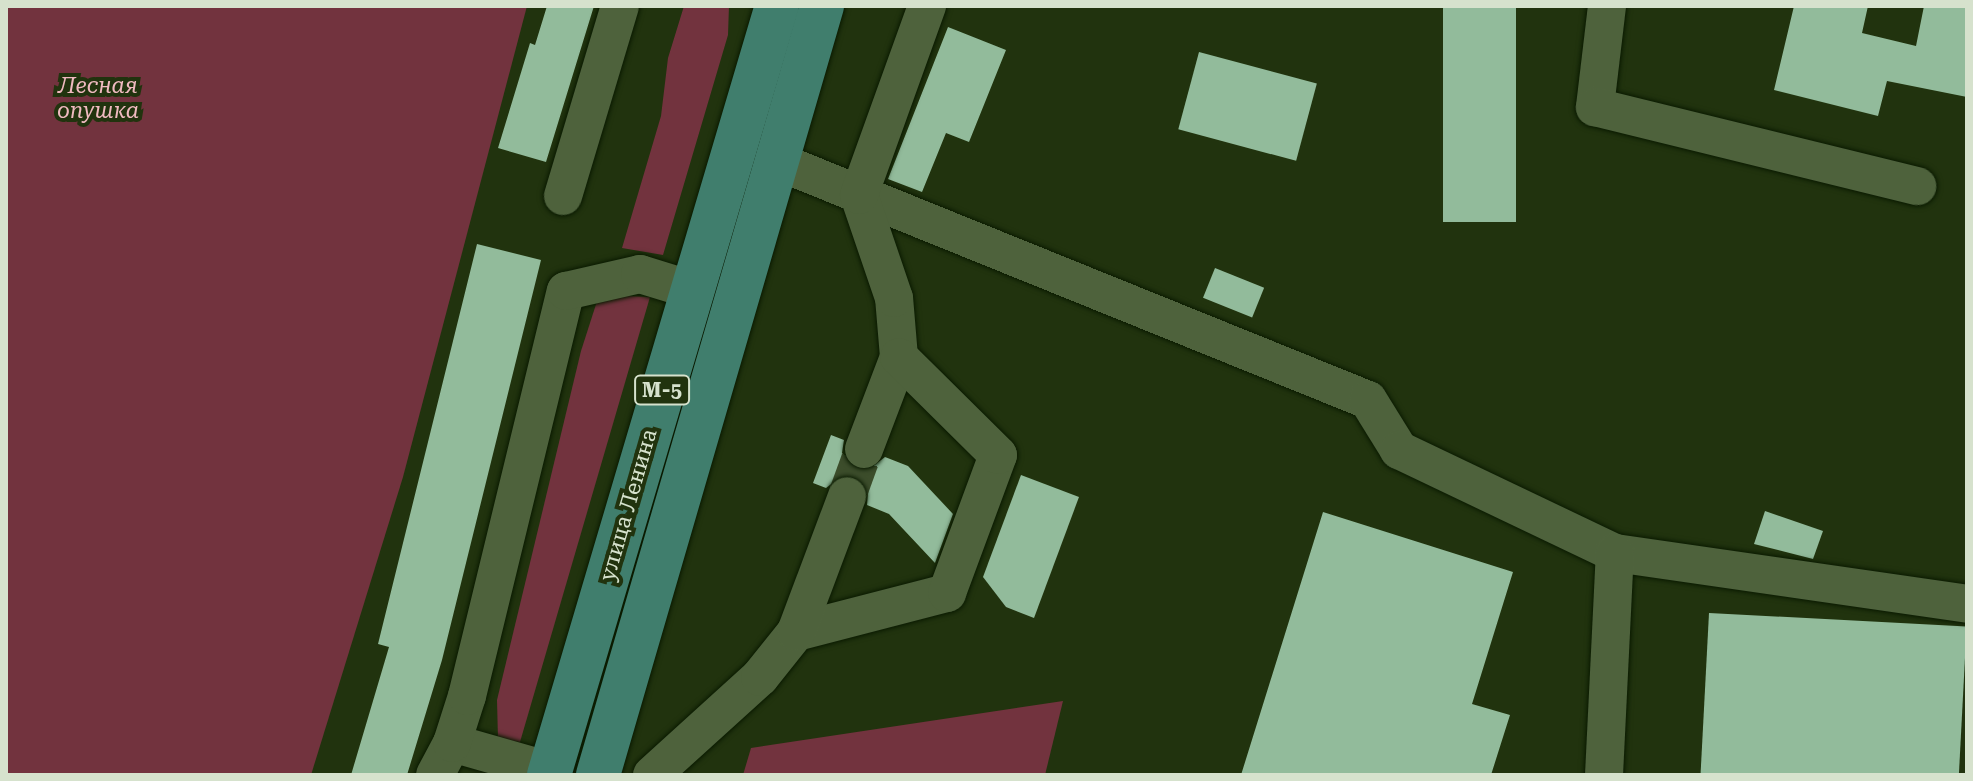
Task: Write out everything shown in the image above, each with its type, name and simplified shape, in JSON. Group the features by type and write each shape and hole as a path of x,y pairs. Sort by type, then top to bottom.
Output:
{"main road":[{"name":"улица Ленина","path":"549,773 777,6"},
{"name":"М-5","path":"598,775 822,6"}],"lane":[{"path":"563,196 620,6"},
{"path":"864,449 899,357 894,298 859,195 927,6"},
{"path":"1607,6 1595,107 1917,186"},
{"path":"777,161 1368,400 1399,450 1615,553 1967,604"},
{"path":"549,773 444,759 566,291 640,274 692,290"},
{"path":"796,632 947,593 998,455 899,357"},
{"path":"652,775 760,677 796,632 847,496"},
{"path":"1604,775 1615,553"}],"green space":[{"name":"Лесная опушка","path":"6,6 527,6 403,477 311,775 6,775"},
{"path":"684,6 729,6 728,35 663,255 622,248 661,116 668,58"},
{"path":"599,295 650,297 520,742 498,739 497,700 581,351"},
{"path":"1063,701 1045,775 743,775 751,748"}],"building":[{"path":"547,6 594,6 546,162 498,148 530,43 535,45"},
{"path":"1443,6 1516,6 1516,222 1443,222"},
{"path":"1794,6 1868,6 1862,33 1916,46 1924,6 1967,6 1967,97 1887,81 1878,116 1774,90"},
{"path":"948,27 1006,50 969,142 946,133 922,192 888,179"},
{"path":"1199,52 1317,84 1296,161 1178,129"},
{"path":"477,244 541,260 442,660 407,775 351,775 389,647 378,644"},
{"path":"1215,268 1264,288 1252,318 1203,298"},
{"path":"831,435 844,440 842,453 855,469 868,470 885,457 908,466 953,514 935,563 889,514 867,505 868,492 855,476 843,475 826,488 813,483"},
{"path":"1021,475 1079,497 1034,618 1006,607 983,577"},
{"path":"1765,511 1823,531 1813,559 1754,544"},
{"path":"1323,512 1513,572 1472,704 1510,715 1491,775 1241,775"},
{"path":"1709,613 1967,627 1959,775 1701,775"}],"tunnel":[{"path":"847,496 864,449"}]}
